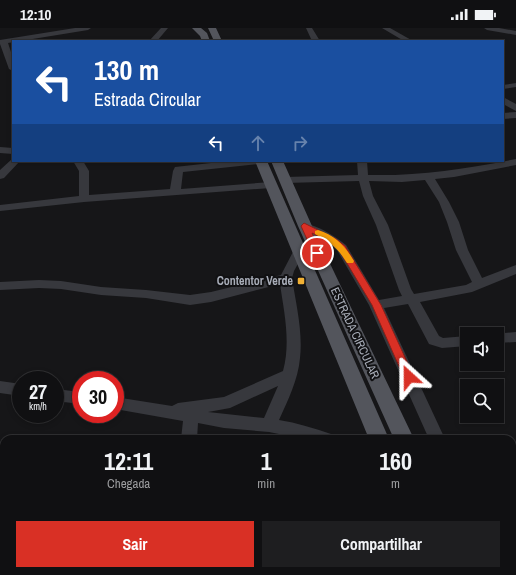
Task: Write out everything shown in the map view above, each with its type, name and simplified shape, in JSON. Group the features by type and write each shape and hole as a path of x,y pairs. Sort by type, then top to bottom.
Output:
{"main road":[{"path":"196,28 204,35 206,40"},
{"path":"212,28 218,40"},
{"name":"ESTRADA CIRCULAR","path":"261,162 278,182 304,226 402,435"},
{"name":"ESTRADA CIRCULAR","path":"277,162 278,182 299,251 377,435"}],"street":[{"path":"24,40 46,38 52,31 88,28"},
{"path":"309,28 315,40"},
{"path":"386,28 407,40"},
{"path":"487,28 516,33"},
{"path":"154,40 163,29"},
{"path":"12,41 2,42 12,67"},
{"path":"504,87 516,85"},
{"path":"504,101 516,108"},
{"path":"504,116 516,115"},
{"path":"0,150 12,150"},
{"path":"0,176 14,162"},
{"path":"79,162 84,171 84,199"},
{"path":"175,191 178,170 183,168 249,162"},
{"path":"362,162 363,178 368,196 382,225 405,290 417,308 434,340 442,343 460,342"},
{"path":"0,208 278,182 428,176 472,171 516,162"},
{"path":"428,176 454,222 462,250 479,284"},
{"path":"304,226 334,241 342,248 376,305 435,435"},
{"path":"269,424 290,374 293,357 293,335 286,278 288,271 299,251"},
{"path":"376,305 468,289 516,269"},
{"path":"0,286 39,284 61,285 101,291 146,294 190,300 211,297 286,278"},
{"path":"504,338 516,337"},
{"path":"167,411 225,403 290,374"},
{"path":"0,387 12,389"},
{"path":"124,404 224,421 269,424 298,430 313,435"},
{"path":"189,435 191,416"}],"slow traffic":[{"path":"318,232 334,241 342,248 350,261"}],"place":[{"name":"Contentor Verde","path":"301,281"}],"route":[{"path":"317,253 304,226 334,241 342,248 376,305 409,377"}]}
